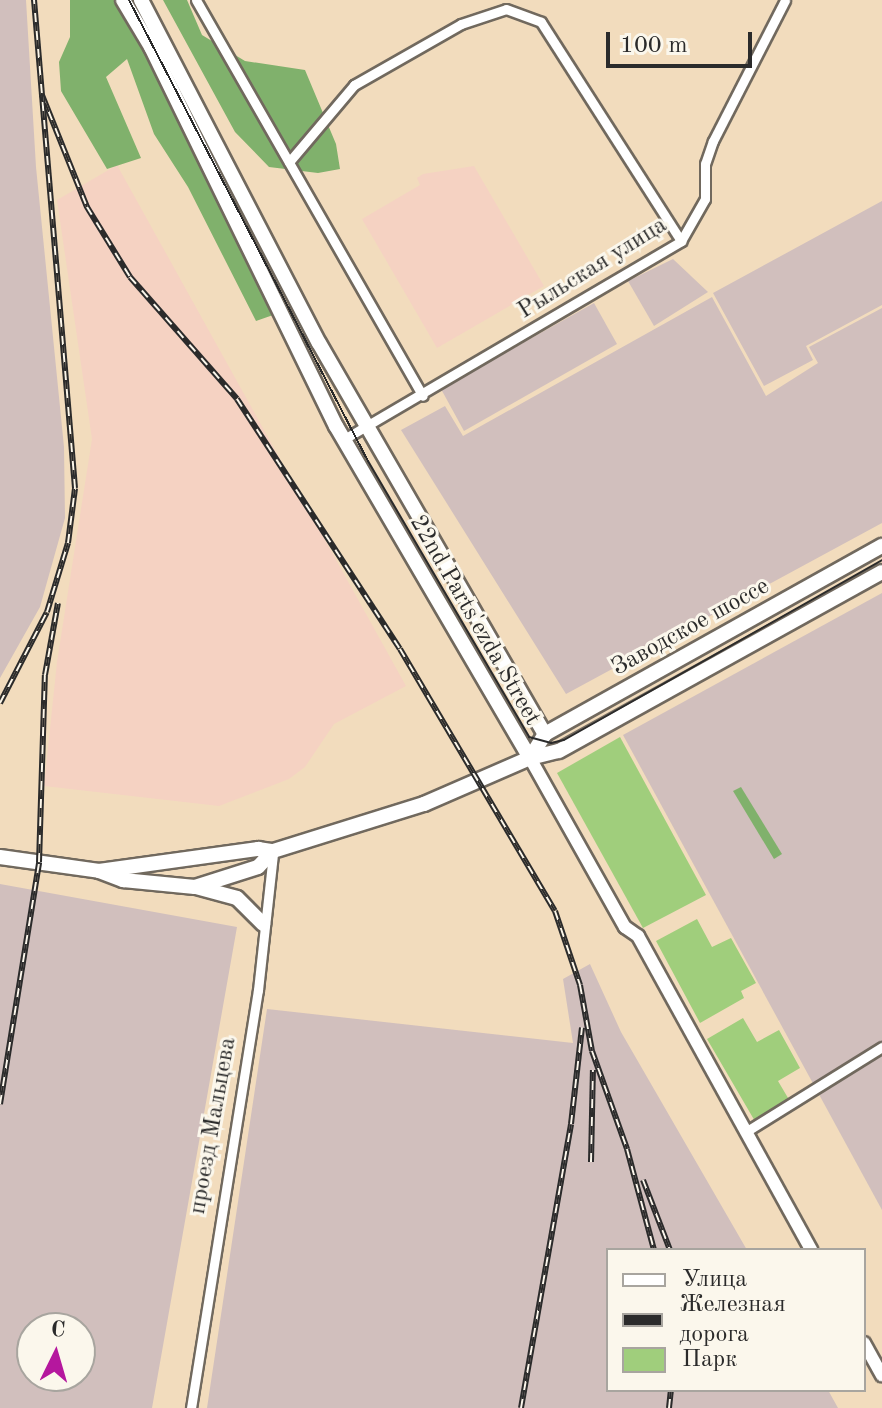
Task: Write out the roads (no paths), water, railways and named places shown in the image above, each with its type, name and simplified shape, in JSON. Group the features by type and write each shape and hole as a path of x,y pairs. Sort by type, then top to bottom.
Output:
{"main road":[{"name":"22nd Parts'ezda Street","path":"123,0 157,42 319,343 370,426 545,734"},
{"name":"22nd Parts'ezda Street","path":"141,0 157,42 344,439 530,758"},
{"name":"Заводское шоссе","path":"530,758 545,734 882,546"},
{"name":"Заводское шоссе","path":"99,871 258,849 273,851 424,804 530,758 559,751 882,572"},
{"name":"Заводское шоссе","path":"0,857 99,871 123,880 195,887 258,867 273,851"},
{"path":"195,887 237,898 263,924"}],"street":[{"path":"196,0 423,396"},
{"name":"Рыльская улица","path":"344,439 423,396 681,241 705,199 705,164 713,141 785,0"},
{"path":"289,162 354,85 460,25 506,9 541,22 681,241"},
{"name":"22nd Parts'ezda Street","path":"530,758 625,927 638,936 810,1248"},
{"name":"проезд Мальцева","path":"191,1408 258,990 273,851"},
{"path":"747,1131 882,1047"},
{"path":"866,1347 882,1375"}],"tram line":[{"path":"129,0 368,461 529,737 551,743 564,740 882,560"}],"railway":[{"path":"0,703 47,612 68,543 75,488 34,0"},
{"path":"42,95 87,207 130,277 237,399 400,649 555,911 580,985 592,1051 627,1149 653,1248"},
{"path":"0,1104 39,862 45,675 58,603"},
{"path":"521,1408 571,1124 582,1028"},
{"path":"591,1162 593,1070"},
{"path":"643,1180 669,1248"},
{"path":"669,1408 671,1392"}]}
